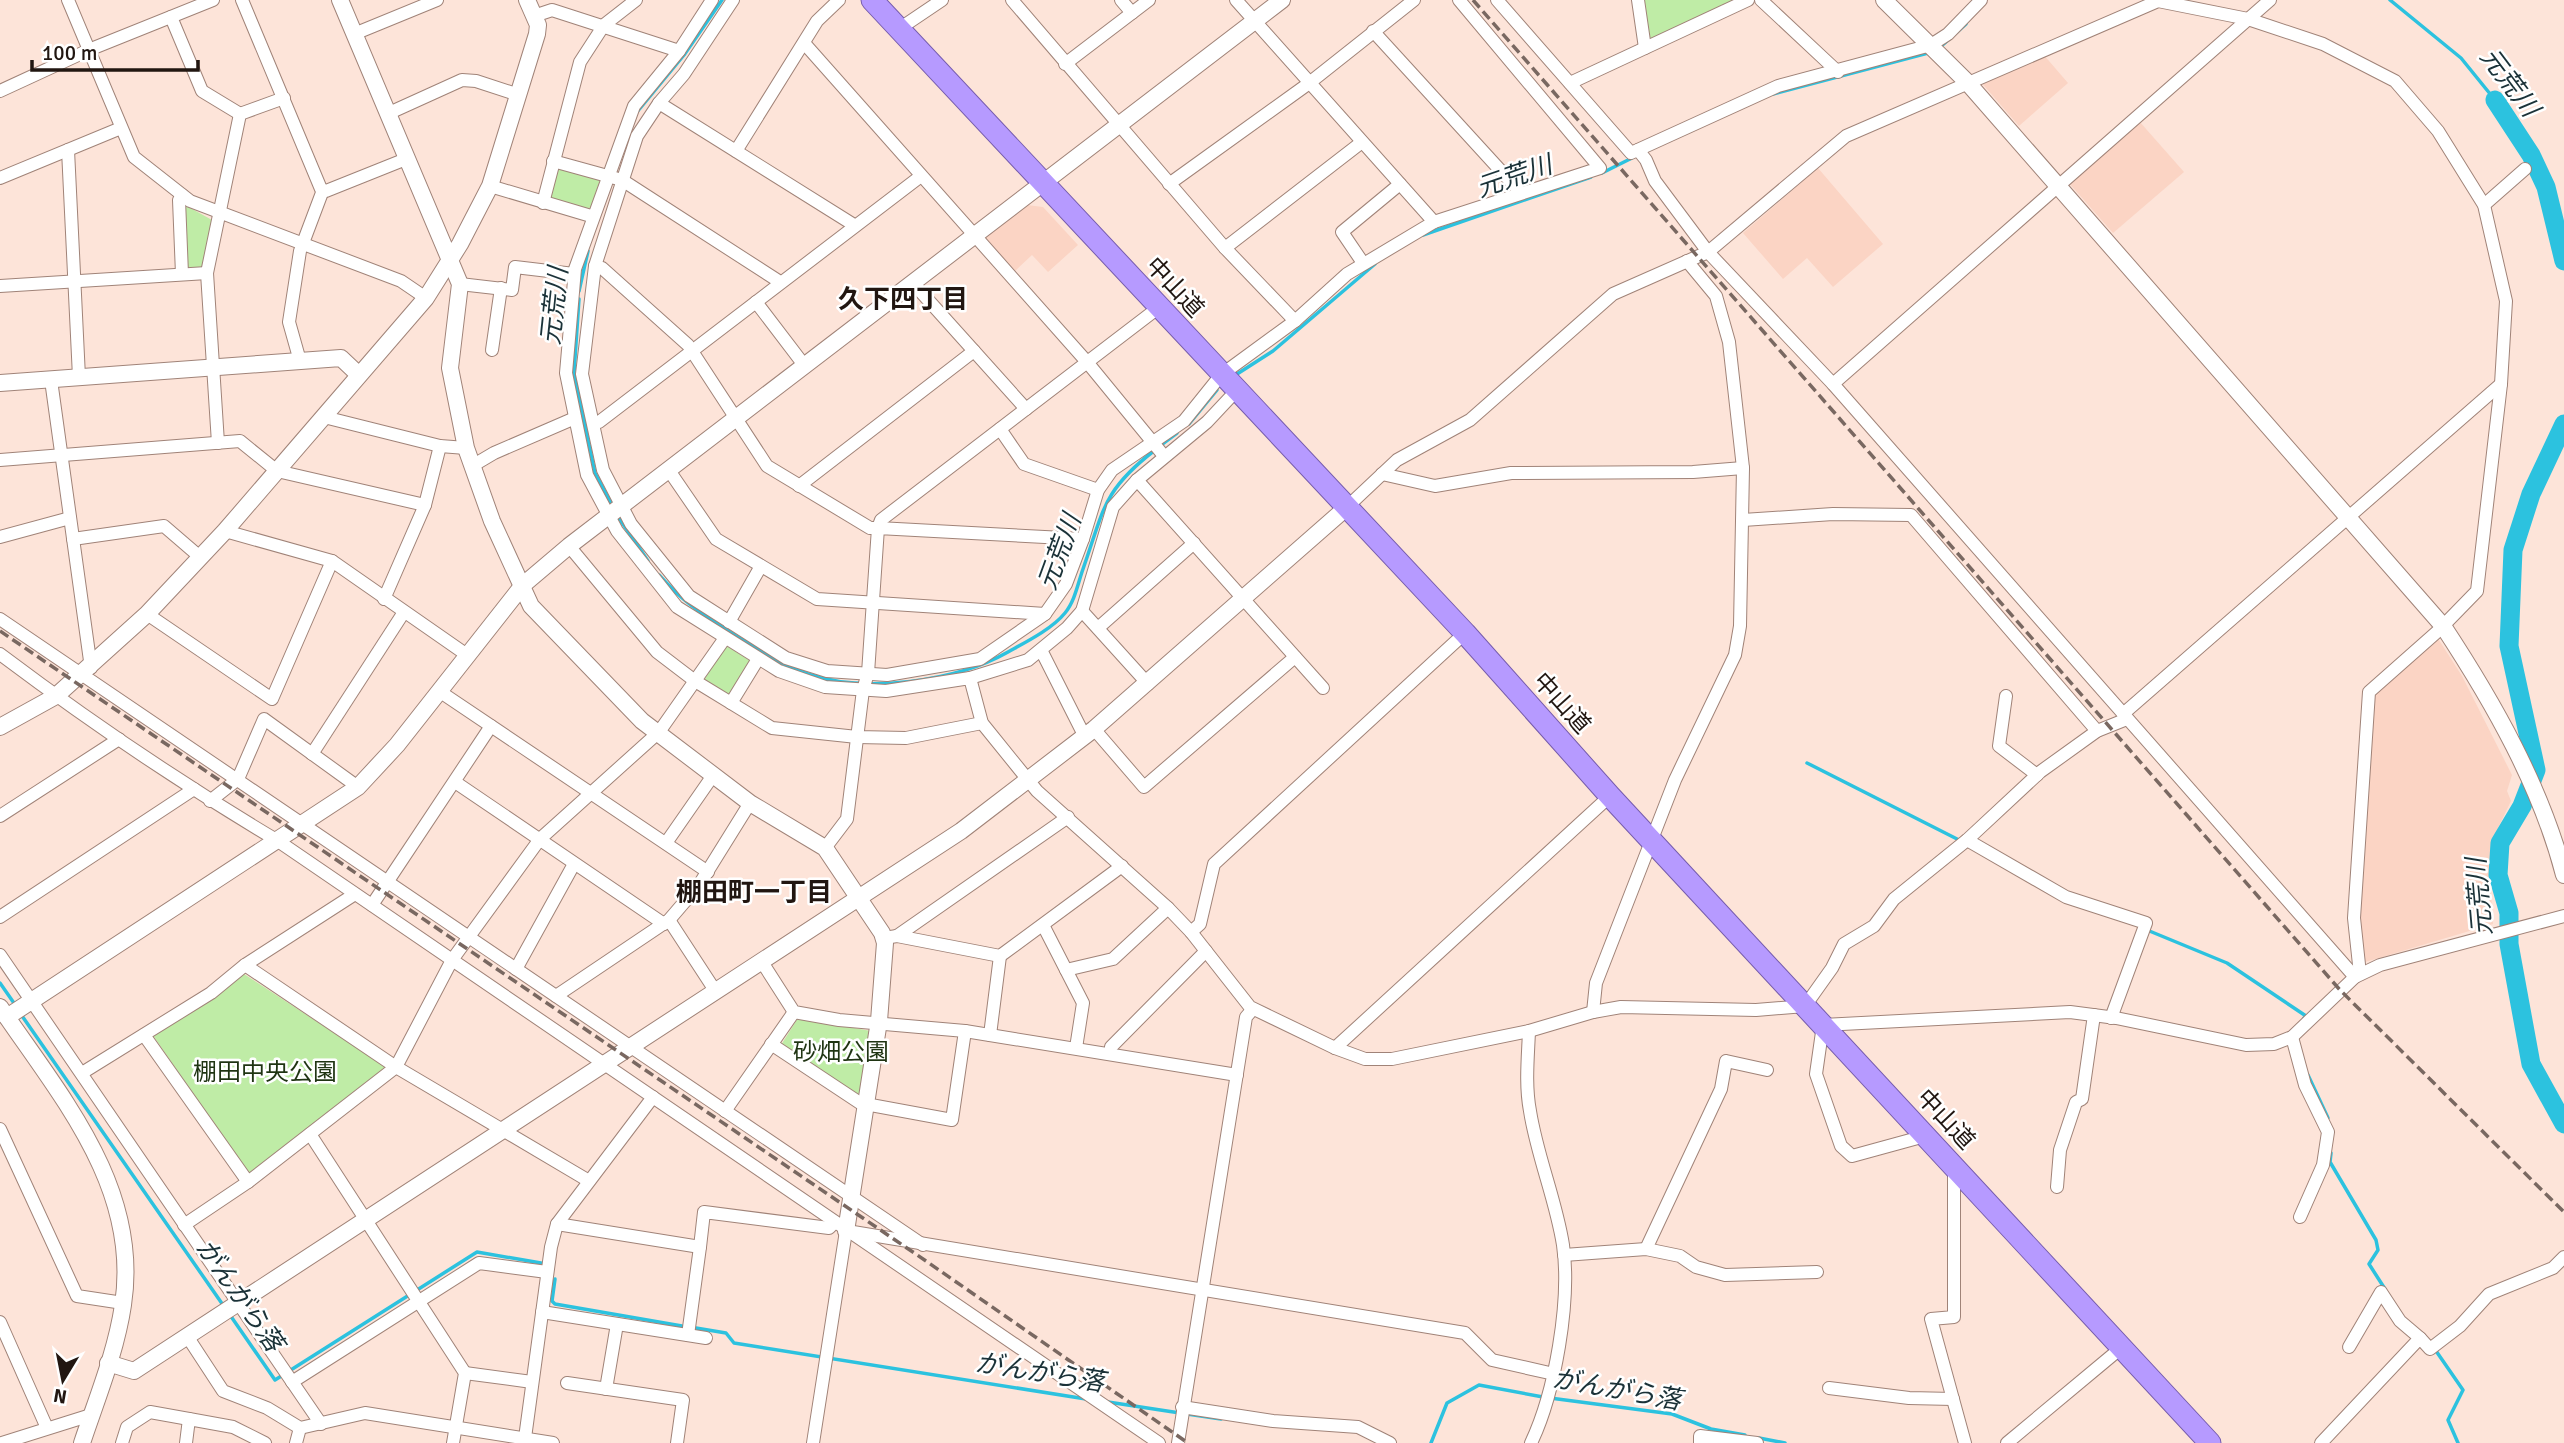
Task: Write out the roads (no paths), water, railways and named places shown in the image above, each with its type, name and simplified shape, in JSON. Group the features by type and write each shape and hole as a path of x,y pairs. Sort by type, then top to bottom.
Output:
{"highway":[{"name":"中山道","path":"872,0 1465,633 1610,796 2210,1443"}],"street":[{"path":"68,0 91,49 134,157 182,195 219,215 401,281 426,298"},
{"path":"0,91 91,49 213,0"},
{"path":"242,0 323,190 303,245 289,322 300,361"},
{"path":"340,0 460,284 450,368 466,449 492,521 531,606 540,617 642,721 750,803 825,848 858,899 890,937 1000,956 1122,866"},
{"path":"354,34 437,0"},
{"path":"0,727 56,696 86,672 147,614 225,531 426,298 450,261 490,186 537,34 534,16 527,0"},
{"path":"543,203 580,62 588,45 604,25 636,0"},
{"path":"712,0 679,51 634,106 614,177 595,266 582,374 614,510 650,577 677,607 758,659 808,683 863,690 904,690 970,678 1028,660 1082,611 1113,507 1137,480 1207,422 1237,390"},
{"path":"733,0 684,74 659,103 637,136 591,216 574,274 566,373 587,475 689,596 786,658 810,667 903,674 980,659 1045,614 1066,584 1098,490 1112,470 1184,421 1221,375 1295,321 1363,263 1434,222 1600,167 1459,0"},
{"path":"736,151 817,21 839,0"},
{"path":"899,29 942,0"},
{"path":"1013,0 1225,248 1295,321"},
{"path":"1121,0 1132,13"},
{"path":"1065,64 1149,0"},
{"path":"1236,0 1434,222"},
{"path":"82,1443 110,1357 123,1303 124,1244 116,1201 101,1161 80,1124 2,1015 33,1000 304,825 358,787 397,745 523,585 733,418 1282,0"},
{"path":"1169,184 1308,83 1414,0"},
{"path":"1497,0 1631,153 1778,86 1931,45 1948,34 1981,0"},
{"path":"1638,0 1645,48"},
{"path":"1570,83 1748,0"},
{"path":"1761,0 1838,72"},
{"path":"1884,0 1967,82 2059,185 2443,626 2473,671 2526,774 2564,874"},
{"path":"1833,384 2270,0"},
{"path":"110,1357 134,1371 951,838 1090,733 1148,684 1397,460 1470,420 1613,294 1708,252 1846,135 2158,1 2248,19 2323,44 2395,81 2438,131 2484,205 2506,302 2501,384 2477,591 2443,626 2369,692 2354,918 2357,976"},
{"path":"534,16 552,10 679,51"},
{"path":"170,17 202,91 240,114"},
{"path":"1373,31 1521,193"},
{"path":"804,43 1087,362 1164,456"},
{"path":"387,114 462,80 476,81 519,95"},
{"path":"240,114 284,98"},
{"path":"659,103 854,225"},
{"path":"218,443 208,273 240,114"},
{"path":"0,178 121,128"},
{"path":"1225,248 1362,142"},
{"path":"68,150 79,377"},
{"path":"1638,150 1646,160 1655,181 1708,252 1833,384 2357,976"},
{"path":"323,190 406,159"},
{"path":"553,161 614,177 780,282"},
{"path":"2484,205 2525,169"},
{"path":"593,422 599,422 921,176"},
{"path":"1363,263 1342,232 1400,184"},
{"path":"490,186 591,216"},
{"path":"182,195 179,200 182,274"},
{"path":"1593,1012 1596,983 1675,780 1735,655 1740,626 1743,468 1729,342 1716,296 1687,261"},
{"path":"595,266 601,268 691,350 766,466 870,528 1083,539"},
{"path":"460,284 512,289 515,267 574,274"},
{"path":"0,286 208,273"},
{"path":"912,282 1026,409"},
{"path":"492,350 501,288"},
{"path":"756,302 804,365"},
{"path":"825,848 847,819 863,690 868,673 878,528 881,520 1158,308"},
{"path":"799,486 974,351"},
{"path":"0,383 213,370 341,358 359,375"},
{"path":"51,380 73,539 86,672"},
{"path":"970,678 982,723 1028,781 1168,908 1191,932 1253,1009 1335,1048 1365,1059 1392,1059 1529,1031 1593,1012 1634,1007 1756,1010 1805,1006 1832,968 1844,944 1874,926 1894,899 1968,839 2036,775 2097,731 2125,717 2501,384"},
{"path":"324,417 440,446 466,449"},
{"path":"472,466 575,418"},
{"path":"1000,429 1024,464 1098,490"},
{"path":"0,460 240,441 277,471 425,505"},
{"path":"384,598 425,505 440,446"},
{"path":"1382,474 1435,486 1449,481 1511,473 1693,472 1743,468"},
{"path":"668,469 716,539 817,599 1045,614"},
{"path":"1137,480 1323,688"},
{"path":"1743,520 1833,514 1911,514 2097,731"},
{"path":"0,537 70,517"},
{"path":"73,539 164,526 200,557"},
{"path":"225,531 332,561 467,655"},
{"path":"1098,628 1194,543"},
{"path":"569,546 657,652 695,681 772,728 857,737 926,736 982,723"},
{"path":"210,801 238,779 332,561"},
{"path":"729,622 761,566"},
{"path":"1082,611 1148,684"},
{"path":"312,754 404,612"},
{"path":"147,614 272,699"},
{"path":"0,619 86,672 304,825 923,1245"},
{"path":"1191,932 1200,924 1214,864 1465,633"},
{"path":"184,1225 248,1182 396,1067 452,960 540,839 659,732 725,638"},
{"path":"1041,650 1090,733 1144,787 1296,657"},
{"path":"0,654 56,696 210,801 278,841 1159,1443"},
{"path":"731,703 758,659"},
{"path":"439,691 708,872"},
{"path":"2006,696 1999,746 2036,775"},
{"path":"264,719 358,787"},
{"path":"372,905 491,726"},
{"path":"0,816 119,739"},
{"path":"666,843 714,774"},
{"path":"455,782 574,864 666,922 716,992"},
{"path":"0,917 194,789"},
{"path":"1335,1048 1610,796"},
{"path":"556,996 666,922 708,872 750,803"},
{"path":"813,1443 840,1227 867,1105 890,937 1068,817"},
{"path":"1968,839 2066,897 2146,923 2111,1017"},
{"path":"516,969 574,864"},
{"path":"82,1073 211,993 245,965 355,894"},
{"path":"1066,970 1113,959 1168,908"},
{"path":"1925,1136 1852,1156 1841,1146 1816,1074 1823,1025 2070,1012 2111,1017 2246,1045 2274,1044 2292,1037 2357,976 2421,952 2564,916"},
{"path":"1043,925 1083,1003 1076,1048"},
{"path":"1110,1054 1111,1047 1206,951"},
{"path":"0,955 184,1225 231,1307 292,1382 321,1424"},
{"path":"990,1035 1000,956"},
{"path":"762,962 794,1012 839,1020 879,1021 965,1031 1237,1075"},
{"path":"245,965 396,1067 589,1181"},
{"path":"1178,1443 1246,1017 1253,1009"},
{"path":"725,1111 794,1012"},
{"path":"2057,1187 2060,1150 2076,1102 2082,1100 2094,1015"},
{"path":"771,1044 867,1105 952,1120 965,1031"},
{"path":"1529,1031 1529,1110 1564,1255 1564,1297 1554,1374 1547,1410 1531,1443"},
{"path":"144,1035 248,1182"},
{"path":"2292,1037 2305,1085 2328,1132 2323,1165 2300,1217"},
{"path":"1646,1249 1721,1089 1726,1061 1767,1070"},
{"path":"525,1438 547,1272 557,1224 653,1097"},
{"path":"0,1129 77,1296 123,1303"},
{"path":"310,1134 465,1373 453,1443"},
{"path":"1954,1167 1954,1317 1931,1319 1965,1443"},
{"path":"688,1335 704,1212 829,1228 840,1227 923,1245 1465,1333 1492,1360 1554,1374"},
{"path":"557,1224 700,1248"},
{"path":"1564,1255 1646,1249 1680,1256 1696,1267 1726,1275 1817,1272"},
{"path":"2349,1347 2381,1293 2400,1321 2430,1349 2460,1326 2489,1294 2553,1268 2564,1257"},
{"path":"292,1382 416,1295 479,1263 547,1272"},
{"path":"542,1312 706,1338"},
{"path":"0,1322 4,1342 47,1428"},
{"path":"606,1389 617,1324"},
{"path":"187,1336 223,1391 267,1408 300,1438 321,1424 365,1413 553,1443"},
{"path":"2321,1443 2420,1338"},
{"path":"2013,1442 2121,1348"},
{"path":"465,1373 532,1382"},
{"path":"567,1383 684,1400 677,1443"},
{"path":"1829,1388 1909,1398 1953,1399"},
{"path":"1182,1407 1273,1421 1358,1426 1390,1443"},
{"path":"122,1443 127,1427 150,1412 189,1419 265,1443"},
{"path":"2,1443 91,1415"},
{"path":"186,1443 189,1419"},
{"path":"1700,1443 1700,1436 1757,1443"}],"waterway":[{"name":"元荒川","path":"637,112 684,55 722,0"},
{"name":"元荒川","path":"2390,0 2461,58 2495,100"},
{"name":"元荒川","path":"1938,49 1966,24"},
{"name":"元荒川","path":"1773,94 1928,53"},
{"name":"元荒川","path":"2495,100 2531,155 2546,187 2564,261"},
{"name":"元荒川","path":"1602,173 1632,158"},
{"name":"元荒川","path":"1423,235 1591,177"},
{"name":"元荒川","path":"579,291 588,251"},
{"name":"元荒川","path":"1234,376 1273,351 1375,264"},
{"name":"元荒川","path":"579,299 574,373 595,473 612,505"},
{"name":"元荒川","path":"1189,424 1217,390"},
{"name":"元荒川","path":"2564,424 2531,494 2513,550 2509,646 2536,770 2522,806 2500,843 2498,875 2509,913 2509,944 2531,1064 2564,1124"},
{"name":"元荒川","path":"1161,445 1177,433"},
{"name":"元荒川","path":"659,575 685,601 713,621 769,656 808,674 856,683 937,677 987,662 1023,644 1060,619 1074,597 1101,516 1114,490 1155,450"},
{"name":"元荒川","path":"617,515 648,561"},
{"path":"1807,763 1961,841"},
{"path":"2147,930 2227,963 2306,1016 2304,1018"},
{"name":"がんがら落","path":"0,983 16,1006"},
{"name":"がんがら落","path":"20,1013 223,1305"},
{"path":"2308,1075 2328,1118"},
{"path":"2331,1153 2330,1162 2376,1240 2378,1250 2369,1264 2385,1289"},
{"name":"がんがら落","path":"230,1315 275,1380 477,1252 541,1263"},
{"name":"がんがら落","path":"555,1279 552,1301 555,1304 682,1326"},
{"name":"がんがら落","path":"696,1328 726,1333 734,1343 1086,1399"},
{"path":"2434,1348 2463,1390 2448,1420 2458,1443"},
{"name":"がんがら落","path":"1431,1443 1447,1403 1479,1385 1543,1397"},
{"name":"がんがら落","path":"1550,1398 1672,1414 1711,1429 1745,1435"},
{"name":"がんがら落","path":"1108,1402 1180,1413"},
{"name":"がんがら落","path":"1187,1414 1221,1419"},
{"name":"がんがら落","path":"1759,1438 1785,1443"}],"railway":[{"path":"1473,0 2340,990 2564,1212"},
{"path":"0,631 926,1261 1188,1443"}],"district":[{"name":"久下四丁目","path":"903,299"},
{"name":"棚田町一丁目","path":"754,892"}],"park label":[{"name":"砂畑公園","path":"841,1052"},
{"name":"棚田中央公園","path":"265,1072"}]}
